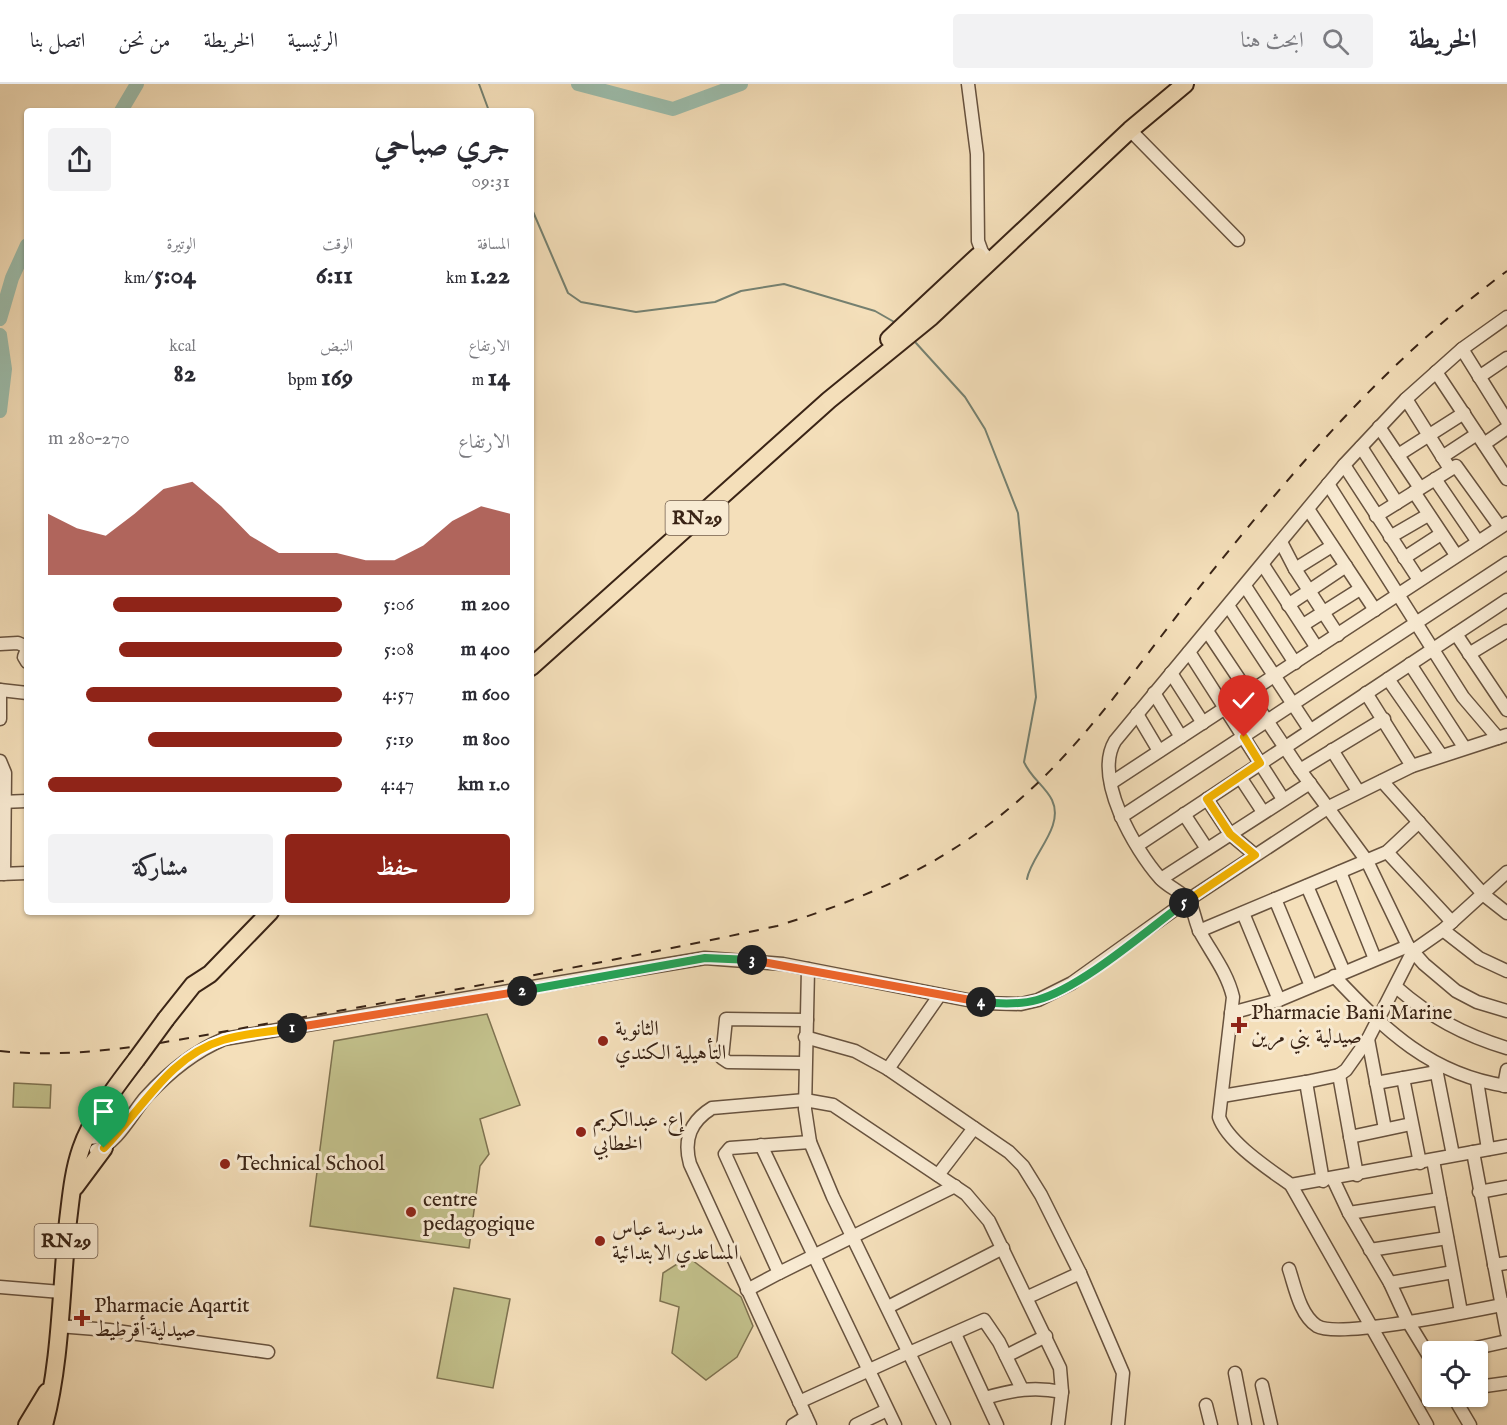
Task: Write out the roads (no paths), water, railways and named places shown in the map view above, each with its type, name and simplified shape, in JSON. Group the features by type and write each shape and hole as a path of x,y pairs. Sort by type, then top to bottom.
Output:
{"highway":[{"name":"RN29","path":"534,664 864,370 894,349 931,317 986,256 1171,84"},
{"name":"RN29","path":"1075,175 1185,84"},
{"name":"RN29","path":"44,1425 54,1378 71,1193 82,1145 99,1116 115,1103 139,1063 170,1022 210,974 267,915"},
{"path":"99,1116 119,1128"},
{"path":"71,1193 104,1148"},
{"name":"RN29","path":"27,1425 54,1378"}],"street":[{"path":"968,84 977,154 977,223 986,256"},
{"path":"1130,129 1238,240"},
{"path":"1427,1425 1291,1185 1226,1131 1219,1117 1233,997 1230,985 1199,931 1188,900 1161,879 1121,818 1111,783 1109,750 1344,465 1406,399 1462,349 1507,317"},
{"path":"1462,349 1507,421"},
{"path":"1479,376 1507,358"},
{"path":"1436,372 1507,479"},
{"path":"1406,399 1450,469"},
{"path":"1398,455 1464,412"},
{"path":"1379,427 1398,455 1428,515 1456,555"},
{"path":"1442,457 1507,428"},
{"path":"1361,447 1397,503"},
{"path":"1344,465 1419,580"},
{"path":"1111,783 1504,525 1458,468 1450,469 1377,516"},
{"path":"1435,479 1478,542"},
{"path":"1328,484 1463,698 1502,737"},
{"path":"1308,509 1375,610"},
{"path":"1390,537 1428,515"},
{"path":"1404,558 1441,534"},
{"path":"1281,542 1295,569 1338,635"},
{"path":"1295,569 1332,546"},
{"path":"1121,818 1507,563"},
{"path":"1263,566 1317,648"},
{"path":"1288,605 1346,566"},
{"path":"1245,585 1295,663"},
{"path":"1303,626 1360,589"},
{"path":"1138,845 1507,600"},
{"path":"1229,607 1310,730"},
{"path":"1208,631 1300,770 1367,861 1411,949 1424,964 1456,991 1477,1002 1507,1011"},
{"path":"1469,654 1507,632"},
{"path":"1456,634 1507,710"},
{"path":"0,644 18,643 24,646"},
{"path":"1189,652 1283,799"},
{"path":"1410,664 1464,747"},
{"path":"1172,673 1203,723"},
{"path":"1388,679 1441,755"},
{"path":"0,719 0,690 24,693"},
{"path":"1154,693 1181,737"},
{"path":"1366,693 1412,766"},
{"path":"1137,714 1159,751"},
{"path":"1300,770 1384,719"},
{"path":"82,1145 104,1148 147,1097 183,1062 204,1048 224,1040 705,958 745,959 808,969 939,996 1002,1004 1038,1000 1072,983 1188,900 1358,790 1441,755 1502,737"},
{"path":"1332,750 1358,790"},
{"path":"1,767 2,874 24,873"},
{"path":"1240,777 1263,812"},
{"path":"1382,781 1484,895 1507,913"},
{"path":"1161,879 1310,783"},
{"path":"1207,799 1230,834 1255,855"},
{"path":"3,801 24,801"},
{"path":"1184,814 1207,849"},
{"path":"1199,931 1387,852 1419,822"},
{"path":"1387,852 1448,926 1479,958 1507,971"},
{"path":"1340,872 1375,959"},
{"path":"1231,1013 1279,1000 1375,959 1411,949 1448,926 1507,872"},
{"path":"1307,886 1339,974 1377,1021 1436,1068 1477,1081 1505,1086 1507,1070"},
{"path":"1275,899 1311,986"},
{"path":"1243,913 1279,1000"},
{"path":"1222,1096 1306,1082 1339,1075 1346,1070 1368,1039 1396,987 1411,949"},
{"path":"808,969 805,1120 810,1142 852,1235 944,1425"},
{"path":"1396,987 1431,1016 1462,1033 1507,1048"},
{"path":"888,1069 939,996"},
{"path":"805,1063 728,1062 722,1058 726,1019 807,1020"},
{"path":"805,1037 855,1051 888,1069 1009,1152 1023,1166 1041,1195 1080,1273 1123,1373 1118,1425"},
{"path":"1368,1039 1385,1129"},
{"path":"1376,1083 1436,1068"},
{"path":"1436,1068 1453,1155"},
{"path":"1339,1075 1357,1175"},
{"path":"1402,1078 1420,1163"},
{"path":"1477,1081 1488,1149"},
{"path":"1306,1082 1328,1180 1390,1283 1407,1320 1422,1343"},
{"path":"793,1425 808,1421 686,1151 689,1132 702,1115 712,1108 805,1100 833,1105 847,1112 955,1186 979,1206 1028,1298 1060,1368 1062,1392 1058,1425"},
{"path":"1350,1137 1410,1124"},
{"path":"82,1145 104,1137 119,1128"},
{"path":"939,1175 974,1128"},
{"path":"779,1273 726,1157 730,1148 810,1142"},
{"path":"761,1145 895,1425"},
{"path":"1291,1185 1357,1175 1507,1146"},
{"path":"1473,1152 1494,1265 1505,1304 1507,1333"},
{"path":"1433,1160 1461,1312"},
{"path":"747,1290 815,1257 852,1235 955,1186"},
{"path":"1479,1192 1507,1187"},
{"path":"1349,1213 1440,1199"},
{"path":"1370,1250 1447,1238"},
{"path":"888,1307 1003,1248"},
{"path":"1494,1265 1507,1263"},
{"path":"1289,1269 1308,1317 1318,1326 1333,1330 1372,1328 1505,1304"},
{"path":"1390,1283 1453,1272"},
{"path":"1028,1298 1080,1273"},
{"path":"0,1287 61,1292"},
{"path":"799,1402 984,1320 1006,1356 1021,1388"},
{"path":"58,1326 109,1330 268,1352"},
{"path":"955,1334 997,1425"},
{"path":"1006,1356 1046,1336"},
{"path":"1488,1345 1507,1341"},
{"path":"1235,1373 1245,1425"},
{"path":"1488,1386 1507,1383"},
{"path":"1262,1385 1271,1425"},
{"path":"985,1398 1021,1388 1042,1387 1062,1392"},
{"path":"1206,1406 1211,1425"},
{"path":"1459,1407 1470,1425"},
{"path":"856,1425 887,1410"}],"waterway":[{"path":"123,108 137,84"},
{"path":"479,84 488,108"},
{"path":"578,84 673,109 741,84"},
{"path":"534,214 568,293 581,302 636,312 715,302 741,291 784,284 875,311 896,323"},
{"path":"0,319 12,278 24,252"},
{"path":"0,335 5,369 0,411"},
{"path":"916,343 965,397 985,429 1018,513 1036,697 1024,762 1030,773 1049,795 1055,810 1051,831 1034,860 1027,879"}],"railway":[{"path":"0,1051 72,1053 144,1045 594,963 777,926 832,908 910,874 984,828 1044,777 1097,718 1265,506 1340,422 1420,343 1507,271"}],"place":[{"name":"Pharmacie Bani Marine صيدلية بني مرين","path":"1239,1025"},
{"name":"الثانوية التأهيلية الكندي","path":"603,1041"},
{"name":"إع. عبدالكريم الخطابي","path":"581,1132"},
{"name":"Technical School","path":"225,1164"},
{"name":"centre pedagogique","path":"411,1212"},
{"name":"مدرسة عباس المساعدي الابتدائية","path":"600,1241"},
{"name":"Pharmacie Aqartit صيدلية أقرطيط","path":"82,1318"}]}
